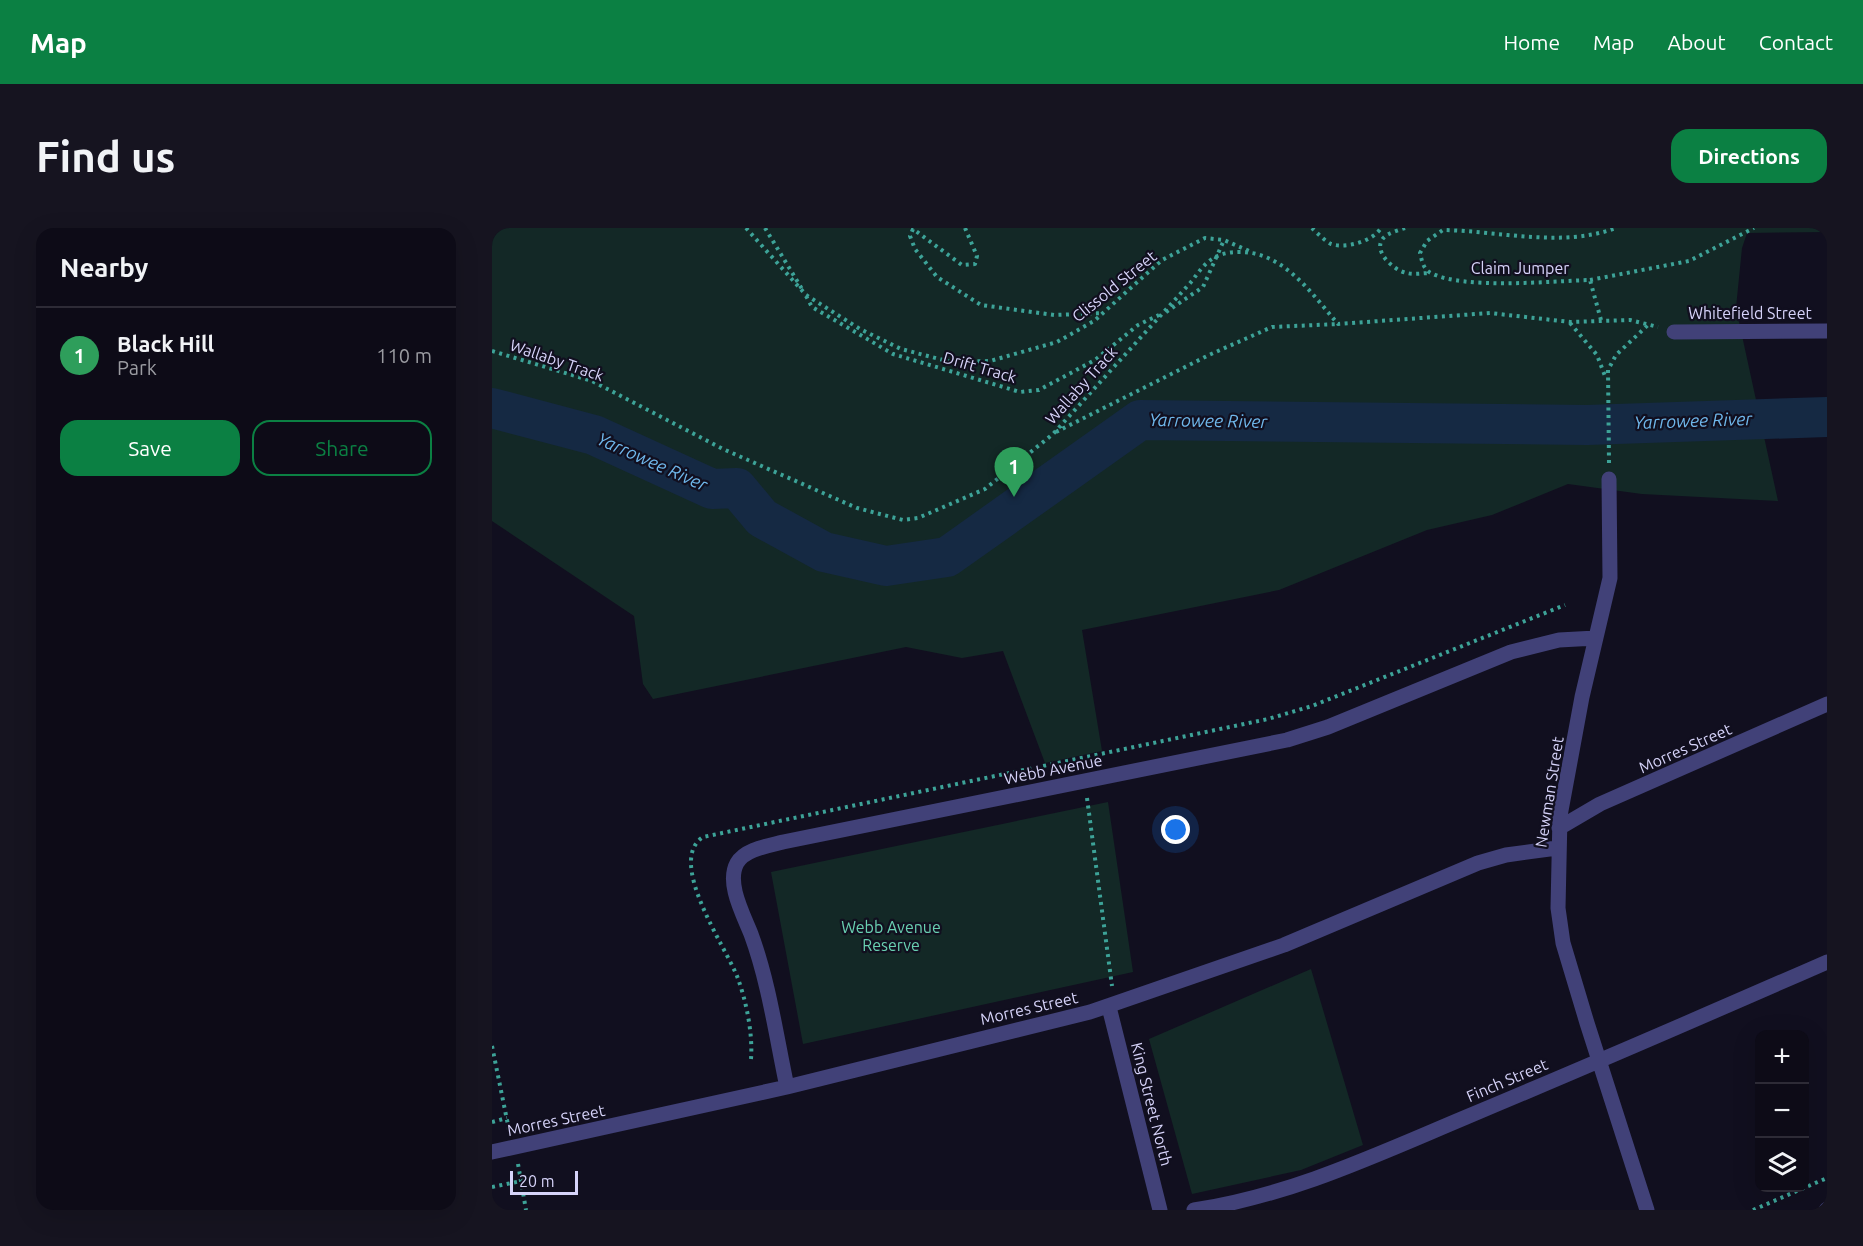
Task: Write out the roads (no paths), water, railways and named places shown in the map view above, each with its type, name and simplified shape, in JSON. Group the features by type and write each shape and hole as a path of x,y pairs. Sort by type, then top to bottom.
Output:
{"street":[{"name":"Whitefield Street","path":"1674,332 1827,331"},
{"name":"Newman Street","path":"1609,474 1611,565 1559,828 1558,908 1563,943 1647,1210"},
{"name":"Webb Avenue","path":"787,1087 764,973 735,890 734,872 740,860 750,852 783,842 1298,737 1511,652 1551,641 1596,638"},
{"name":"Morres Street","path":"1559,828 1600,804 1827,704"},
{"name":"Morres Street","path":"492,1152 787,1087 1112,1006 1284,945 1478,863 1506,855 1557,848"},
{"name":"Finch Street","path":"1194,1210 1305,1183 1600,1061 1827,962"},
{"name":"King Street North","path":"1112,1006 1160,1210"}],"waterway":[{"name":"Yarrowee River","path":"492,408 594,435 712,489 737,488 762,518 824,552 886,566 947,557 1140,420 1587,425 1827,417"}],"place":[{"name":"Black Hill","path":"1014,497"}],"park label":[{"name":"Webb Avenue Reserve","path":"891,936"}]}
